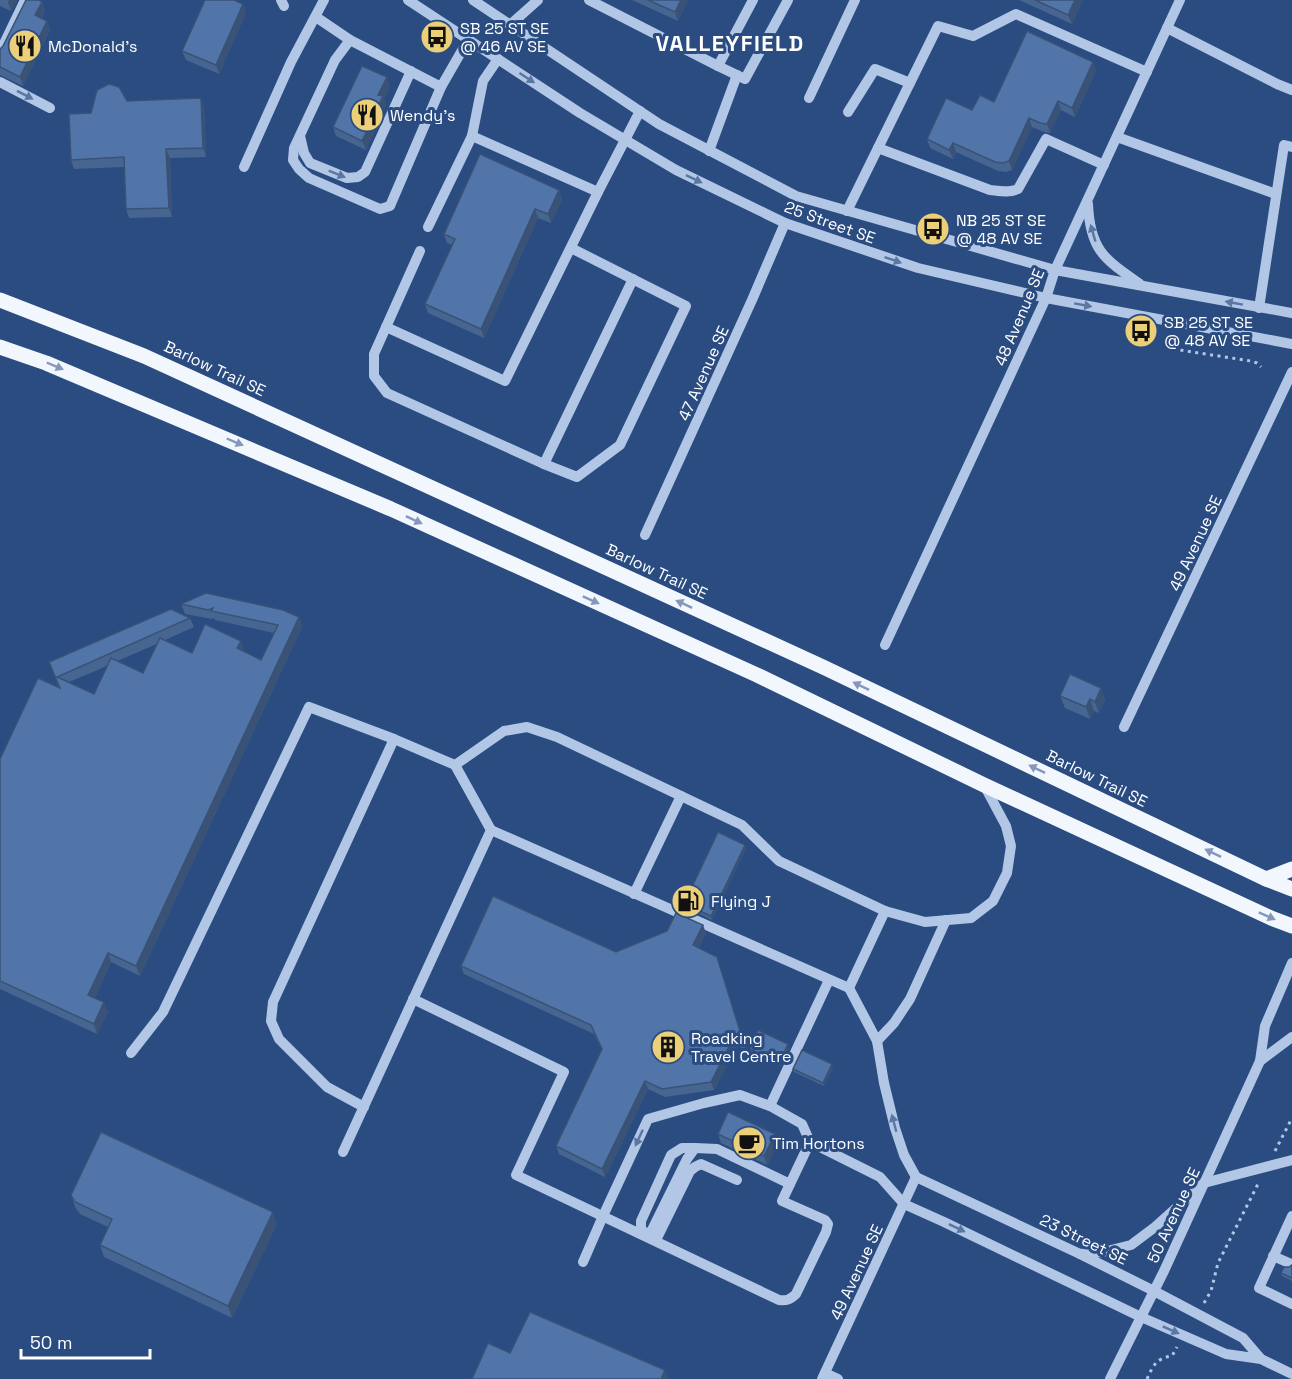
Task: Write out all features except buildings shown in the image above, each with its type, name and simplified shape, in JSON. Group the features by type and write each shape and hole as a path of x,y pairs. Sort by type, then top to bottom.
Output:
{"main road":[{"name":"Barlow Trail SE","path":"0,300 144,356 823,667 1292,890"},
{"path":"0,347 46,363 391,509 757,675 984,785 1270,918 1292,926"},
{"path":"1266,879 1292,869"}],"street":[{"path":"0,52 25,0"},
{"path":"244,167 291,62 324,0"},
{"name":"25 Street SE","path":"408,0 580,113 676,171 785,223 918,268 1046,298 1292,344"},
{"name":"25 Street SE","path":"473,0 659,124 796,196 1055,270 1292,313"},
{"path":"510,25 538,0"},
{"path":"589,0 745,79 788,0"},
{"path":"718,66 753,0"},
{"path":"809,98 855,0"},
{"name":"48 Avenue SE","path":"885,645 1046,298 1055,270 1180,0"},
{"path":"847,211 938,26 973,36 1016,14 1147,72"},
{"path":"316,17 350,40 441,87"},
{"path":"1167,28 1292,90"},
{"path":"350,40 335,60 294,148 293,160 309,178 380,209 390,206 441,87 468,40"},
{"path":"428,227 472,136 483,81 498,59"},
{"path":"848,112 875,69 910,83"},
{"path":"300,135 304,153 310,163 347,178 358,177 365,172 411,71"},
{"path":"709,151 737,75"},
{"path":"0,82 50,108"},
{"path":"386,327 505,381 640,111"},
{"path":"472,136 598,192"},
{"path":"1117,137 1276,194"},
{"path":"878,148 990,190 1003,192 1018,189 1046,139 1104,165"},
{"path":"1259,308 1284,145 1292,147"},
{"path":"1088,200 1089,218 1097,247 1107,260 1144,286"},
{"name":"47 Avenue SE","path":"645,535 785,223"},
{"path":"420,250 374,354 374,376 387,393 577,477 620,445 686,306 571,248"},
{"path":"544,464 633,279"},
{"name":"49 Avenue SE","path":"1124,727 1292,372"},
{"path":"131,1053 163,1012 309,707 455,765 491,830 849,988 877,1041 895,1128 904,1155 916,1177"},
{"path":"455,765 504,731 526,727 557,737 742,825 780,861 885,911 925,922 971,918 993,901 1006,873 1011,846 1006,826 984,785"},
{"path":"364,1107 327,1088 279,1039 271,1022 273,1002 394,739"},
{"path":"634,894 681,796"},
{"path":"343,1152 491,830"},
{"path":"849,988 885,911"},
{"path":"877,1041 894,1023 910,999 946,920"},
{"name":"50 Avenue SE","path":"1110,1379 1154,1291 1260,1061 1265,1026 1292,963"},
{"path":"770,1106 829,980"},
{"path":"413,999 564,1072 516,1175 779,1299 792,1299 796,1294 828,1224 825,1220 782,1201 810,1142"},
{"name":"50 Avenue SE","path":"1260,1061 1292,1037"},
{"path":"583,1262 648,1119 704,1102 740,1095 770,1106 802,1124 810,1142 880,1177 904,1204"},
{"path":"641,1233 641,1221 671,1155 682,1148 717,1149 790,1184"},
{"path":"641,1233 651,1232 687,1159 695,1148"},
{"path":"1080,1254 1103,1252 1131,1245 1155,1227 1204,1183 1292,1160"},
{"path":"656,1240 690,1171 695,1167 701,1164 737,1180"},
{"name":"49 Avenue SE","path":"824,1376 916,1177"},
{"name":"23 Street SE","path":"916,1177 1154,1291 1243,1338 1261,1359"},
{"name":"23 Street SE","path":"904,1204 1141,1317 1226,1354 1261,1359 1292,1374"},
{"path":"1292,1216 1288,1234 1258,1288 1292,1304"},
{"path":"1274,1256 1289,1263"},
{"path":"824,1376 838,1379"}],"path":[{"path":"1173,349 1251,361 1261,367"},
{"path":"1211,1291 1218,1263 1292,1118"},
{"path":"1147,1379 1155,1363 1172,1356"}],"place":[{"name":"SB 25 ST SE @ 46 AV SE","path":"437,37"},
{"name":"McDonald's","path":"25,46"},
{"name":"Wendy's","path":"367,115"},
{"name":"NB 25 ST SE @ 48 AV SE","path":"933,229"},
{"name":"SB 25 ST SE @ 48 AV SE","path":"1141,331"},
{"name":"Flying J","path":"688,901"},
{"name":"Roadking Travel Centre","path":"668,1047"},
{"name":"Tim Hortons","path":"749,1143"}],"district":[{"name":"VALLEYFIELD","path":"730,43"}]}
